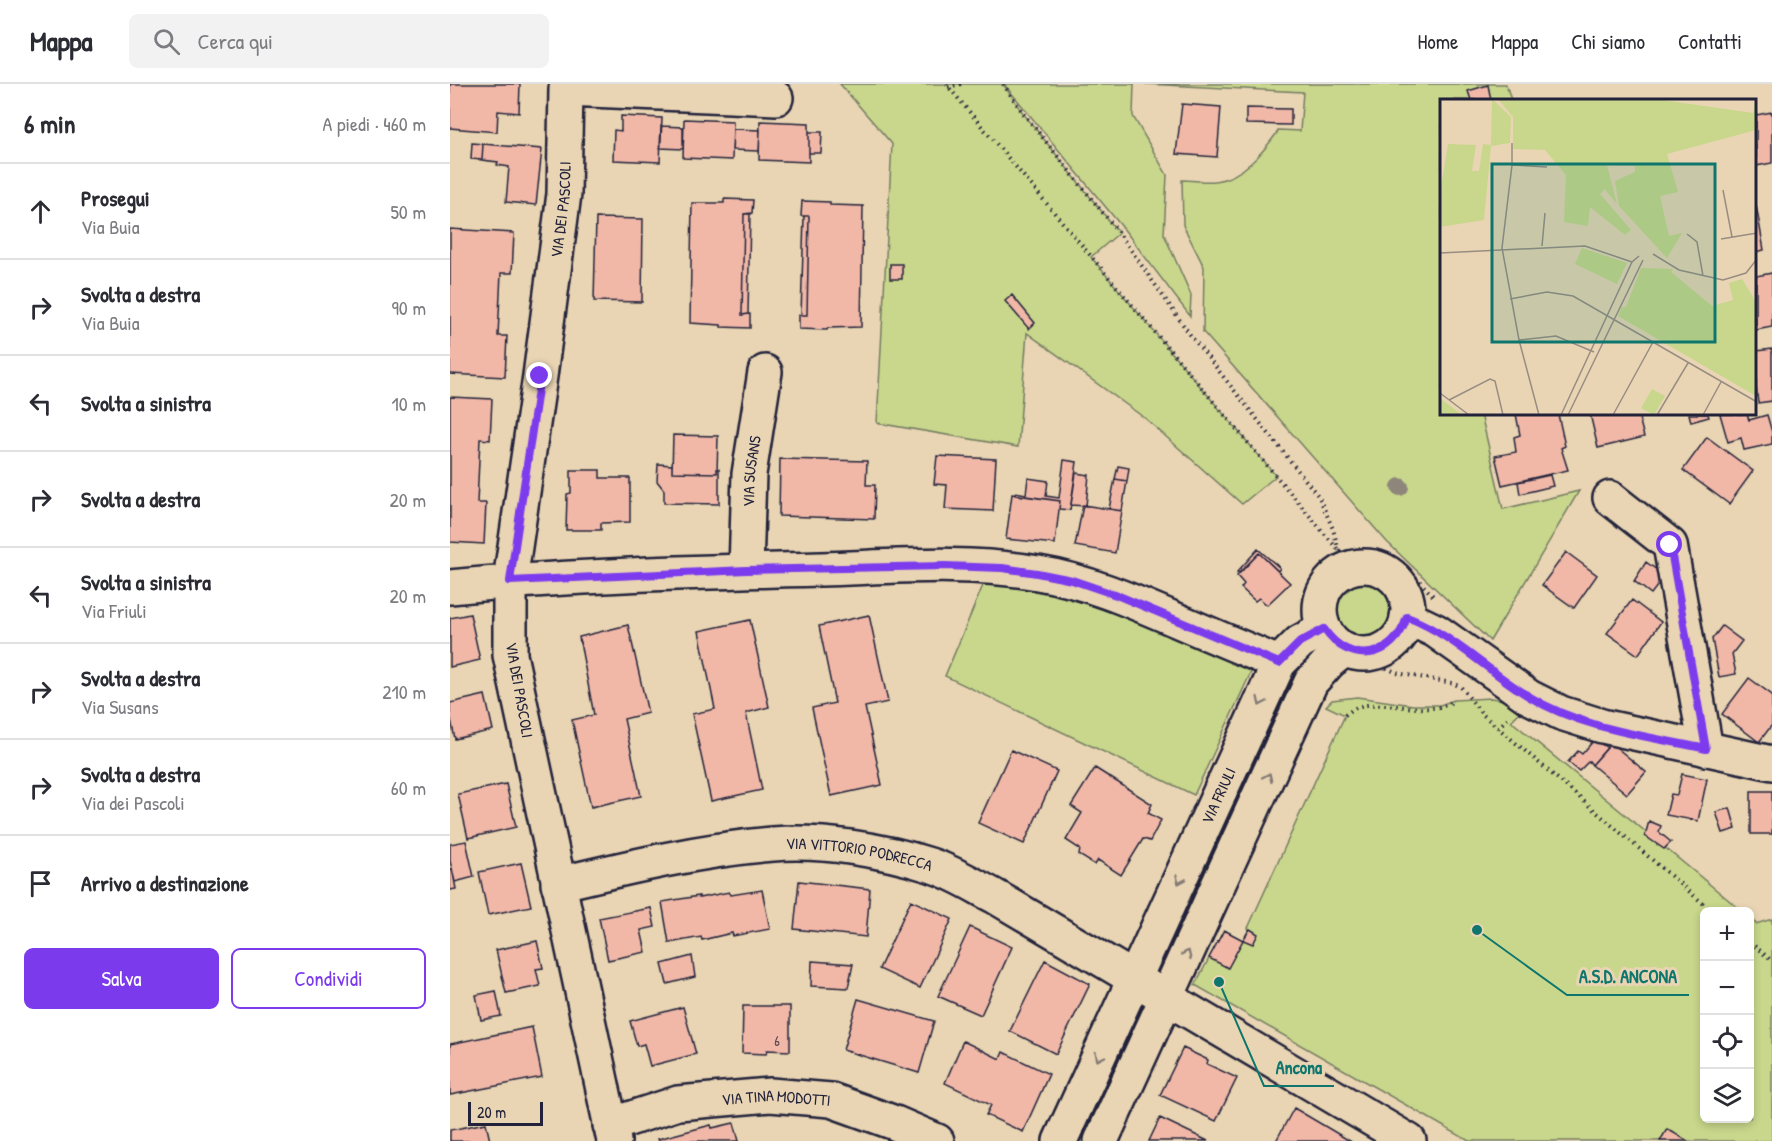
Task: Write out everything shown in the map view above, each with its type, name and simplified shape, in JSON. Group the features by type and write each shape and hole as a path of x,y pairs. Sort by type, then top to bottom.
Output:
{"street":[{"name":"VIA DEI PASCOLI","path":"612,1133 510,655 510,581 564,194 566,87 776,98"},
{"name":"VIA SUSANS","path":"746,570 749,474 765,372"},
{"path":"1610,498 1670,545 1706,749"},
{"path":"1342,561 1358,566 1371,566 1390,574 1404,590 1408,603 1407,617 1400,634 1386,648 1374,652 1343,644 1320,616 1320,602 1342,561"},
{"path":"450,587 510,581 746,570 945,566 1002,568 1072,580 1119,596 1279,663"},
{"path":"1407,617 1436,631 1529,697 1561,713 1602,726 1772,763"},
{"name":"VIA FRIULI","path":"1060,1141 1279,663 1300,642 1343,644"},
{"path":"1101,1141 1311,682 1343,644"},
{"name":"VIA VITTORIO PODRECCA","path":"558,884 671,858 774,844 820,844 874,852 932,866 996,897 1134,980"},
{"path":"1134,980 1409,1141"},
{"name":"VIA TINA MODOTTI","path":"612,1133 678,1103 770,1095 831,1100 896,1123 937,1141"}],"path":[{"path":"947,85 961,84"},
{"path":"1003,84 1023,113 1119,233 1191,336 1319,497 1334,529 1342,561"},
{"path":"947,85 1342,561"},
{"path":"1342,561 1361,549 1379,551 1407,567 1442,604"},
{"path":"1343,644 1396,673 1452,683 1461,687 1482,714 1707,907"},
{"path":"1345,715 1356,708 1376,705 1444,707 1454,700"},
{"path":"1498,728 1509,717"},
{"path":"1754,946 1772,961"}],"green space":[{"path":"840,84 1003,84 1023,113 1119,233 1091,257 1276,476 1242,504 1146,419 1027,333 1018,447 877,423 892,144"},
{"path":"1004,84 1134,84 1133,116 1167,175 1164,234 1191,295 1190,316 1123,228"},
{"path":"1145,84 1506,84 1511,99 1440,99 1440,416 1481,416 1503,509 1579,491 1490,641 1387,542 1203,332 1204,267 1183,225 1182,180 1211,181 1235,175 1252,162 1279,130 1300,131 1303,92"},
{"path":"1365,582 1376,584 1386,590 1392,600 1394,611 1392,622 1386,632 1376,638 1365,640 1354,638 1344,632 1338,622 1336,611 1338,600 1344,590 1354,584"},
{"path":"984,583 1024,585 1070,595 1253,668 1194,795 945,676"},
{"path":"1357,697 1413,705 1440,705 1454,700 1491,698 1528,704 1511,721 1737,907 1700,907 1700,1123 1754,1123 1754,922 1756,924 1772,919 1772,1141 1469,1141 1195,985 1224,930 1243,940 1249,929 1345,715 1326,706 1332,700"},
{"path":"1141,1012 1148,1014 1091,1141 1081,1141"}],"building":[{"path":"450,84 520,84 519,113 498,111 497,132 450,128"},
{"path":"1488,85 1491,99 1471,99 1468,91"},
{"path":"1182,104 1221,107 1217,157 1176,154"},
{"path":"1246,108 1291,109 1291,125 1246,124"},
{"path":"1772,112 1772,163 1757,166 1757,115"},
{"path":"621,116 662,118 660,162 613,160 614,130 621,131"},
{"path":"684,119 733,121 732,160 683,158"},
{"path":"760,121 809,123 809,162 759,160"},
{"path":"661,126 683,127 683,149 660,148"},
{"path":"733,129 760,130 759,151 732,150"},
{"path":"809,132 822,132 821,153 809,153"},
{"path":"472,143 483,144 482,160 471,159"},
{"path":"483,144 542,149 536,205 506,202 509,167 497,165 498,162 482,160"},
{"path":"724,199 753,200 752,213 744,214 742,315 750,314 750,328 690,323 692,203 724,203"},
{"path":"802,201 863,206 861,327 828,328 827,330 799,329 799,315 807,315 809,216 801,216"},
{"path":"1757,211 1764,250 1757,252"},
{"path":"744,214 750,214 748,314 742,315"},
{"path":"804,216 809,216 807,315 801,315"},
{"path":"596,218 643,219 642,302 594,301"},
{"path":"450,229 514,233 512,273 501,273 498,336 507,336 505,377 450,374"},
{"path":"890,264 902,264 902,279 890,279"},
{"path":"1772,273 1772,327 1757,330 1757,276"},
{"path":"1012,295 1035,323 1029,329 1005,301"},
{"path":"1772,349 1772,401 1758,403 1757,351"},
{"path":"450,397 492,399 490,440 480,439 477,503 486,503 484,544 450,542"},
{"path":"1767,415 1772,432 1772,444 1744,450 1741,438 1728,442 1721,416 1748,416 1749,420"},
{"path":"1516,416 1558,416 1565,446 1561,448 1568,470 1502,485 1495,456 1516,452 1514,437 1520,435"},
{"path":"1590,416 1639,416 1644,437 1598,448"},
{"path":"1690,416 1709,417 1691,422"},
{"path":"673,435 718,436 717,473 672,472"},
{"path":"1707,437 1753,471 1729,504 1683,470"},
{"path":"937,456 996,459 993,511 945,509 947,485 934,484"},
{"path":"780,459 867,461 866,485 875,485 874,519 779,516"},
{"path":"1064,460 1077,462 1070,510 1059,509 1060,501 1015,495 1016,492 1026,494 1028,478 1048,481 1046,496 1059,498"},
{"path":"658,464 672,465 672,472 717,473 719,469 719,504 664,503 664,490 657,481"},
{"path":"1118,466 1129,468 1127,481 1115,479"},
{"path":"571,470 600,470 600,478 630,478 630,522 601,523 601,530 566,530 567,494 571,493"},
{"path":"1076,473 1089,475 1086,506 1071,505"},
{"path":"1550,475 1553,486 1520,494 1518,482"},
{"path":"1115,479 1127,481 1122,511 1109,509"},
{"path":"1012,494 1060,501 1055,544 1006,539"},
{"path":"1083,505 1122,511 1115,553 1075,546"},
{"path":"1258,549 1280,568 1278,571 1259,553 1239,573 1237,572"},
{"path":"1566,552 1597,575 1574,608 1542,585"},
{"path":"1259,553 1290,583 1267,605 1259,598 1255,601 1241,588 1244,584 1237,576"},
{"path":"1646,562 1665,576 1651,594 1634,581"},
{"path":"1632,600 1661,622 1638,655 1607,633"},
{"path":"470,614 480,660 450,667 450,618"},
{"path":"869,615 888,702 865,707 882,785 831,796 812,708 835,703 819,626"},
{"path":"750,620 769,707 746,713 762,790 711,801 692,714 715,709 699,631"},
{"path":"628,625 648,713 624,719 641,796 591,807 572,720 594,715 579,637"},
{"path":"1722,626 1742,641 1732,654 1736,674 1719,677 1712,639"},
{"path":"1749,678 1772,695 1772,725 1759,742 1722,714"},
{"path":"485,695 493,730 455,739 450,703"},
{"path":"1595,739 1607,748 1592,765 1589,761 1579,771 1568,762 1578,751 1582,754"},
{"path":"1611,743 1646,772 1627,794 1592,765"},
{"path":"1011,750 1057,771 1024,844 978,823"},
{"path":"1095,768 1152,804 1148,813 1161,820 1150,841 1143,839 1121,875 1098,860 1095,865 1079,855 1080,849 1066,840 1082,813 1071,806"},
{"path":"1682,774 1707,779 1698,821 1666,815 1671,794 1677,795"},
{"path":"506,784 516,827 468,838 458,794"},
{"path":"1751,791 1772,791 1772,834 1751,834"},
{"path":"1730,808 1736,829 1723,833 1716,812"},
{"path":"1649,821 1661,826 1659,832 1671,842 1664,849 1645,836"},
{"path":"466,841 474,877 455,882 450,861 450,844"},
{"path":"521,863 531,906 488,915 479,872"},
{"path":"452,868 456,889 450,890 450,869"},
{"path":"799,881 870,889 866,937 794,929"},
{"path":"762,890 770,929 733,936 732,933 702,940 701,937 669,943 662,902 729,892 731,895"},
{"path":"911,900 952,919 920,988 879,969"},
{"path":"651,908 655,927 641,930 646,952 608,960 599,918"},
{"path":"970,927 1012,947 981,1015 938,996"},
{"path":"1250,929 1258,934 1253,944 1243,940"},
{"path":"1224,930 1243,940 1228,968 1209,958"},
{"path":"537,941 543,968 536,969 540,986 506,993 496,950"},
{"path":"692,956 695,977 667,984 662,964"},
{"path":"1045,960 1090,984 1056,1054 1010,1031"},
{"path":"812,961 853,964 848,988 811,986"},
{"path":"496,991 501,1016 481,1020 476,995"},
{"path":"858,999 934,1021 919,1073 843,1050"},
{"path":"743,1006 790,1006 790,1051 767,1050 766,1054 742,1053"},
{"path":"683,1007 696,1054 650,1066 644,1044 637,1046 630,1021"},
{"path":"532,1027 542,1077 450,1095 450,1044"},
{"path":"963,1041 1000,1059 1003,1052 1049,1074 1023,1132 986,1115 991,1105 945,1083"},
{"path":"1183,1048 1208,1060 1207,1064 1237,1078 1216,1121 1160,1095"},
{"path":"1294,1108 1350,1141 1276,1141"},
{"path":"1160,1118 1208,1141 1149,1141"},
{"path":"486,1123 490,1141 450,1141 450,1130"},
{"path":"734,1123 739,1141 659,1141 658,1139 711,1125 712,1128"},
{"path":"1667,1129 1688,1141 1660,1141"}],"place":[{"name":"A.S.D. ANCONA","path":"1477,930"},
{"name":"Ancona","path":"1219,982"}],"route":[{"path":"540,376 510,581 746,570 945,566 1002,568 1072,580 1119,596 1279,663 1300,642 1324,629 1337,644 1360,654 1386,648 1404,629 1407,617 1436,631 1529,697 1561,713 1602,726 1706,749 1670,545"}]}
